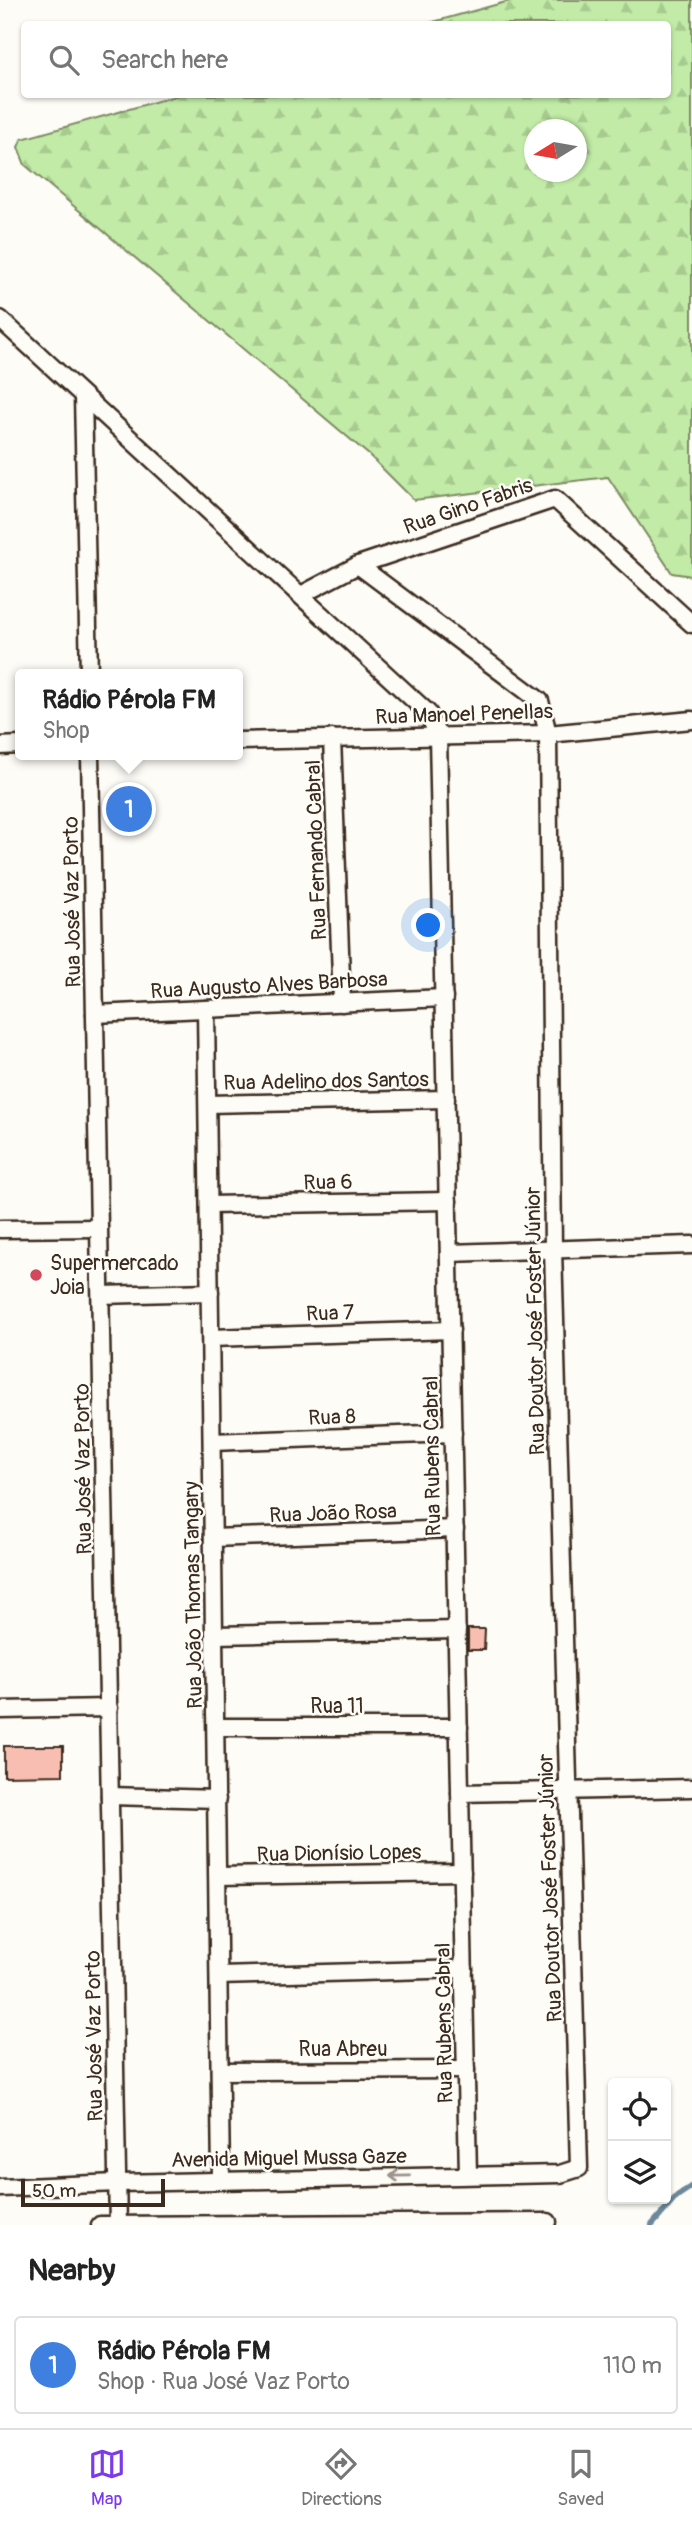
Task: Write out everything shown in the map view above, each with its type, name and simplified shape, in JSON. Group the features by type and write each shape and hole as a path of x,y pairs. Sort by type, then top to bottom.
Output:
{"street":[{"path":"0,319 428,713 439,736"},
{"path":"83,396 89,669"},
{"name":"Rua Gino Fabris","path":"302,595 358,565 555,499 692,624"},
{"name":"Rua Doutor José Foster Júnior","path":"358,565 540,701 548,734 553,1250 579,2168"},
{"name":"Rua Manoel Penellas","path":"243,741 548,734 692,720"},
{"name":"Rua Rubens Cabral","path":"439,736 468,2175"},
{"name":"Rua Fernando Cabral","path":"332,738 342,1003"},
{"name":"Rua José Vaz Porto","path":"90,760 118,2225"},
{"name":"Rua Augusto Alves Barbosa","path":"95,1014 444,998"},
{"name":"Rua João Thomas Tangary","path":"206,1009 221,2180"},
{"name":"Rua Adelino dos Santos","path":"208,1104 446,1099"},
{"name":"Rua 6","path":"209,1205 448,1201"},
{"path":"0,1229 99,1228"},
{"path":"449,1253 692,1245"},
{"path":"101,1295 210,1292"},
{"name":"Rua 7","path":"211,1338 451,1330"},
{"name":"Rua 8","path":"212,1442 453,1433"},
{"name":"Rua João Rosa","path":"213,1538 455,1529"},
{"path":"215,1635 457,1630"},
{"path":"0,1710 108,1708"},
{"name":"Rua 11","path":"216,1727 459,1727"},
{"path":"460,1793 692,1788"},
{"path":"110,1797 217,1799"},
{"name":"Rua Dionísio Lopes","path":"218,1876 462,1872"},
{"path":"219,1976 464,1969"},
{"name":"Rua Abreu","path":"220,2071 466,2070"},
{"name":"Avenida Miguel Mussa Gaze","path":"0,2188 221,2180 560,2174 579,2168"},
{"path":"100,2225 548,2222"}],"green space":[{"path":"513,0 692,0 692,576 672,573 608,477 414,500 369,455 25,165 18,147 22,139 168,98 671,98 671,21 437,21"}],"building":[{"path":"468,1629 485,1629 484,1650 468,1650"},
{"path":"4,1746 63,1746 63,1775 4,1776"}],"waterway":[{"path":"652,2225 677,2196 692,2186"}],"place":[{"name":"Rádio Pérola FM","path":"129,809"},
{"name":"Supermercado Joia","path":"36,1275"}]}
